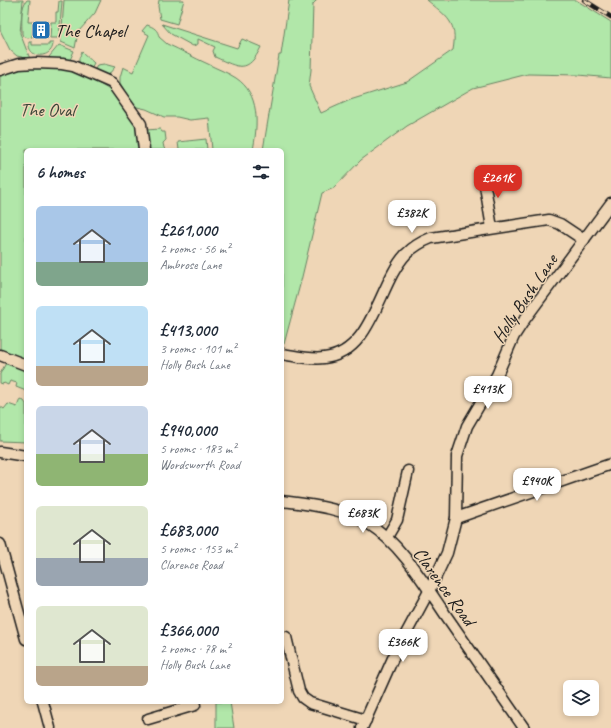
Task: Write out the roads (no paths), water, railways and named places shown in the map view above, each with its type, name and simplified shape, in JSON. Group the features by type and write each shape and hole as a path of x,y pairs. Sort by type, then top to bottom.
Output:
{"street":[{"path":"0,70 19,64 62,64 73,66 112,83 141,124 144,148"},
{"path":"483,174 492,228"},
{"name":"Holly Bush Lane","path":"364,724 394,656 429,591 447,553 456,518 457,456 467,426 497,375 511,342 521,325 611,203"},
{"path":"284,354 305,358 325,358 337,355 348,349 362,335 396,267 411,249 431,238 549,220 560,224 584,240"},
{"path":"0,355 24,364"},
{"path":"0,452 24,456"},
{"path":"456,518 611,464"},
{"path":"387,537 397,520 408,471"},
{"name":"Clarence Road","path":"284,501 332,509 351,515 369,524 387,537 429,591 524,728"},
{"path":"0,544 24,632"},
{"path":"286,637 299,691 303,698 310,703 364,724"},
{"path":"44,704 50,728"},
{"path":"148,719 173,707 195,705"}],"railway":[{"path":"584,0 611,17"}],"place":[{"name":"The Chapel","path":"41,30"}],"park label":[{"name":"The Oval","path":"47,109"}]}
